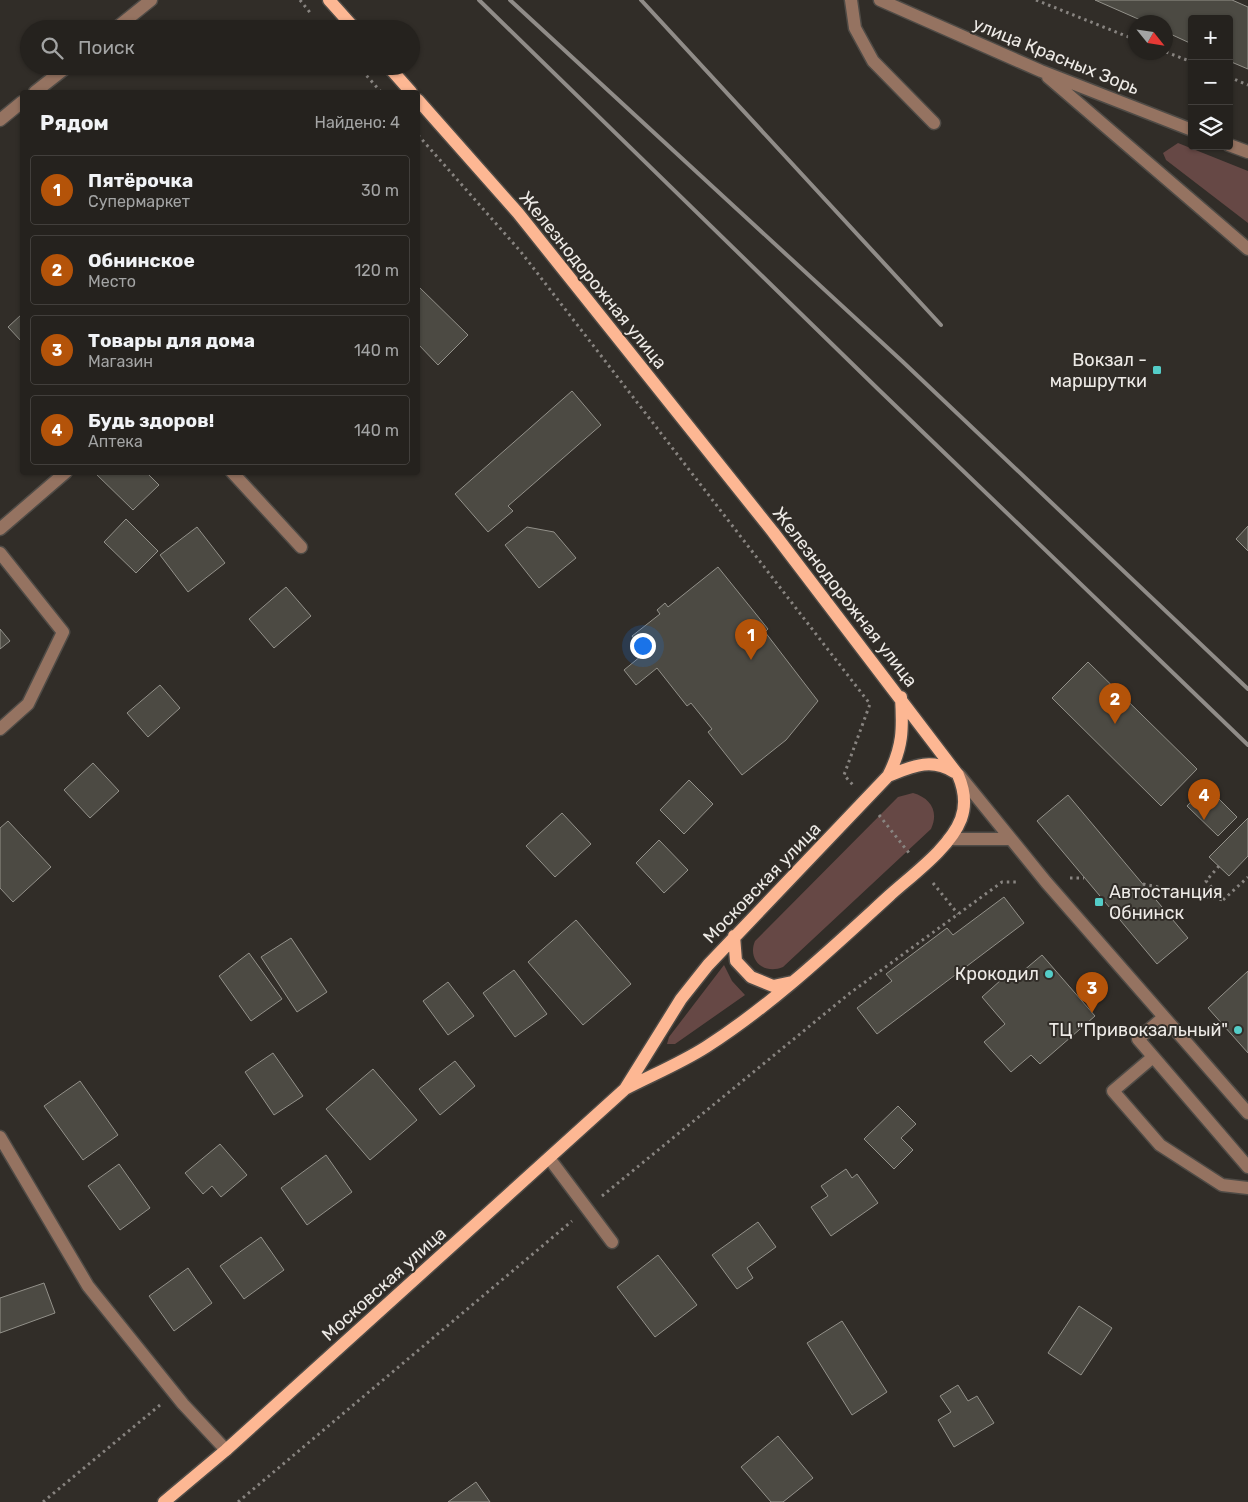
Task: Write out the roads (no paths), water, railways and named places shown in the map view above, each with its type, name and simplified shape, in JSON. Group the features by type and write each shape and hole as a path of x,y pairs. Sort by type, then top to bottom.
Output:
{"main road":[{"path":"329,0 347,20"},
{"path":"396,75 409,90"},
{"name":"Железнодорожная улица","path":"420,102 518,214 774,532 901,697 958,775"},
{"name":"Московская улица","path":"625,1089 681,999 708,964 888,776 896,762 903,734 901,697"},
{"path":"888,776 916,765 932,763 944,766 958,775"},
{"name":"Московская улица","path":"170,1500 625,1089 705,1048 795,982 921,867 949,839 960,820 963,809 963,787 958,775"},
{"path":"734,936 736,960 751,977 773,986 795,982"}],"street":[{"path":"126,20 151,0"},
{"path":"851,0 855,28 873,61 934,123"},
{"name":"улица Красных Зорь","path":"880,0 1041,71 1188,128"},
{"path":"1041,71 1248,249"},
{"path":"38,90 57,75"},
{"path":"0,120 20,104"},
{"path":"1233,146 1248,152"},
{"path":"0,529 63,475"},
{"path":"235,475 301,547"},
{"path":"0,553 63,632 28,704 0,729"},
{"name":"Железнодорожная улица","path":"958,775 1009,839 1248,1114"},
{"path":"949,839 1009,839"},
{"path":"1164,1017 1138,1039 1248,1167"},
{"path":"1153,1057 1113,1091 1160,1145 1222,1185 1248,1188"},
{"path":"0,1137 88,1286 174,1393 226,1450"},
{"path":"549,1158 612,1242"}],"railway":[{"path":"479,0 878,389 1248,745"},
{"path":"510,0 903,362 1248,689"},
{"path":"641,0 941,325"}],"place":[{"name":"Вокзал - маршрутки","path":"1157,370"},
{"name":"Пятёрочка","path":"751,660"},
{"name":"Обнинское","path":"1115,724"},
{"name":"Будь здоров!","path":"1204,820"},
{"name":"Автостанция Обнинск","path":"1099,902"},
{"name":"Крокодил","path":"1049,974"},
{"name":"Товары для дома","path":"1092,1013"},
{"name":"ТЦ \"Привокзальный\"","path":"1238,1030"}]}
